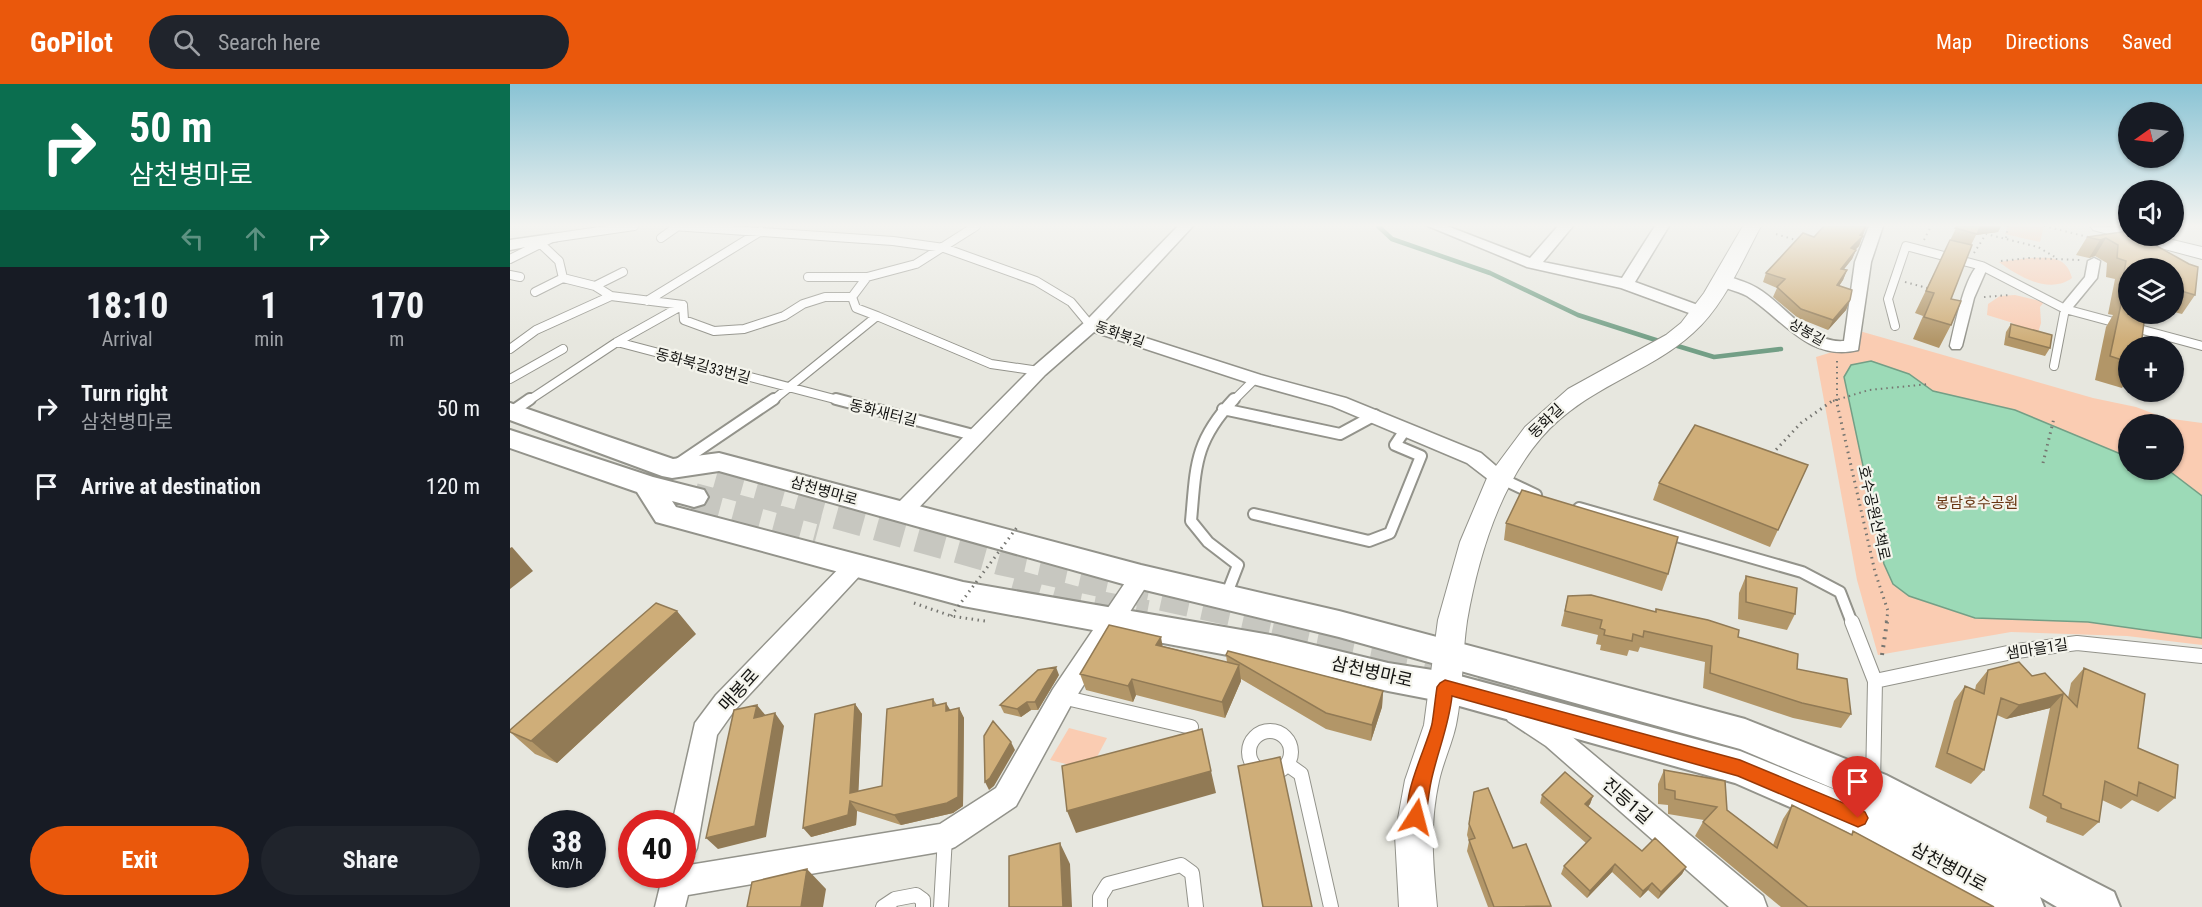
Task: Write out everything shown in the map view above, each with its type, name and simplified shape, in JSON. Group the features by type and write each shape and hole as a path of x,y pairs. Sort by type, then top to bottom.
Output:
{"main road":[{"name":"삼천병마로","path":"510,421 659,477 719,462 1141,577 1339,624 1447,670 1499,701 1740,768 1858,818 2023,907"},
{"name":"삼천병마로","path":"659,477 666,515 963,594 1142,628 1276,650 1447,670 1745,735 1873,787 2099,907"},
{"path":"659,477 705,489"},
{"path":"1276,650 1332,642 1345,632 1339,624"}],"street":[{"path":"901,513 1039,371 1091,326 1150,264"},
{"path":"1535,264 1626,284 1700,312"},
{"path":"1626,284 1638,264"},
{"name":"동화길","path":"1418,907 1413,835 1422,780 1440,725 1453,620 1473,542 1500,478 1533,432 1551,414 1596,381 1664,344 1688,327 1731,264"},
{"name":"상봉길","path":"1722,280 1752,292 1791,325 1837,349 1852,346 1863,264"},
{"path":"2065,309 2091,278 2093,264"},
{"path":"1956,346 1968,298 1982,266"},
{"name":"동화북길","path":"1091,326 1255,379 1339,402 1374,415 1474,458 1500,478"},
{"name":"매봉로","path":"689,810 704,731 726,703 857,564"},
{"path":"696,884 945,837 1006,797 1062,698 1141,577"},
{"name":"진등1길","path":"1499,701 1555,738 1752,907"}],"lane":[{"path":"560,264 563,278"},
{"path":"647,302 708,264"},
{"path":"808,277 867,277 913,264"},
{"name":"동화북길","path":"990,264 1036,281 1071,302 1091,326"},
{"path":"1895,326 1888,299 1898,264"},
{"path":"1975,264 1982,266 2065,309 2202,346"},
{"path":"595,286 623,272"},
{"path":"510,275 520,277"},
{"path":"852,297 867,277"},
{"path":"536,292 563,278 595,286 611,296 683,305"},
{"path":"510,349 536,330 611,296"},
{"path":"683,305 684,320 714,331 744,329 825,297 852,297"},
{"path":"852,297 856,308 991,364 1039,371"},
{"path":"510,421 617,342 683,305"},
{"path":"2054,366 2065,309"},
{"path":"659,477 789,389 877,316"},
{"name":"동화북길33번길","path":"617,342 789,389"},
{"path":"510,379 563,349"},
{"path":"1226,596 1238,565 1208,542 1191,521 1196,463 1212,426 1223,410 1255,379"},
{"name":"동화새터길","path":"789,389 977,436"},
{"path":"1223,410 1340,434 1374,415"},
{"path":"1254,514 1369,541 1382,538 1390,533 1421,456 1395,445 1406,430"},
{"path":"1500,478 1526,492 1543,497"},
{"path":"1565,503 1802,572 1840,592 1875,681 1873,787"},
{"name":"샘마을1길","path":"1875,681 2018,651 2077,643 2202,656"},
{"path":"1062,698 1191,727"},
{"path":"1287,764 1301,774 1331,907"},
{"path":"941,907 945,837"},
{"path":"1100,907 1100,897 1108,884 1181,865 1192,873 1196,907"},
{"path":"883,907 895,899 916,895 923,900 923,907"}],"path":[{"path":"1982,266 1991,264"},
{"path":"1894,279 1968,298"},
{"name":"호수공원산책로","path":"1837,349 1836,398 1875,572 1888,611 1875,681"},
{"path":"1767,460 1788,434 1836,398 1886,388 1929,384"},
{"path":"2043,463 2055,418"},
{"path":"951,616 1018,526"},
{"path":"907,601 951,616 986,621"}],"green space":[{"path":"2003,264 2065,264 2072,278 2054,285 2034,282"},
{"path":"2015,295 2044,302 2040,307 2041,323 2037,336 2010,322 1987,315 1988,304 2000,296"},
{"name":"봉담호수공원","path":"1856,330 2154,414 2118,414 2118,480 2184,480 2184,421 2202,423 2202,645 2127,636 2011,632 1878,655 1857,580 1816,357 1852,346"},
{"path":"1069,728 1107,738 1090,770 1050,760"}],"shaded area":[{"name":"봉담호수공원","path":"1871,361 1909,374 1933,391 2015,410 2118,453 2118,480 2181,480 2202,496 2202,638 2088,622 1975,618 1909,596 1893,584 1884,564 1844,377 1851,365"}],"building":[{"path":"1774,264 1845,264 1841,269 1847,270 1837,285 1852,290 1850,300 1833,320 1801,309 1777,287 1785,279 1766,273"},
{"path":"1939,264 1964,264 1951,299 1961,301 1951,325 1924,317 1934,293 1926,291"},
{"path":"2184,264 2198,267 2195,295 2184,292"},
{"path":"2118,318 2118,324 2144,324 2142,336 2118,336 2118,359 2110,356"},
{"path":"2011,324 2052,335 2050,348 2009,337"},
{"path":"1695,425 1808,465 1778,530 1659,483"},
{"path":"1522,490 1678,537 1668,574 1506,523"},
{"path":"1746,576 1797,588 1795,614 1746,602"},
{"path":"1591,595 1656,612 1656,609 1708,620 1739,630 1738,637 1798,654 1797,669 1847,679 1851,714 1802,703 1710,673 1712,646 1644,631 1643,637 1633,634 1632,641 1604,635 1605,630 1600,628 1602,620 1565,611 1568,596"},
{"path":"656,603 677,611 531,741 510,732 510,730"},
{"path":"1109,625 1161,637 1156,645 1239,665 1222,702 1132,679 1128,686 1080,674"},
{"path":"1228,651 1383,691 1372,725 1326,713 1226,655"},
{"path":"2019,662 2032,676 2045,673 2077,707 2084,668 2145,694 2138,748 2178,765 2175,798 2139,782 2137,796 2105,781 2099,822 2061,808 2061,804 2043,795 2063,694 2019,705 2001,698 1984,770 1947,753 1965,686 1984,694 1988,670"},
{"path":"1056,667 1035,702 1027,702 1017,709 1000,705 1038,670"},
{"path":"933,699 933,706 946,703 946,711 959,708 958,797 947,803 894,815 850,801 848,815 803,828 815,714 855,704 850,793 882,786 887,709"},
{"path":"757,705 754,718 775,713 755,826 706,838 734,710"},
{"path":"993,721 1011,742 990,778 985,782 984,736"},
{"path":"1202,729 1211,771 1067,811 1062,766"},
{"path":"1280,757 1312,907 1263,907 1238,766"},
{"path":"1664,770 1725,781 1727,810 1777,848 1792,805 1852,835 1853,831 1994,907 1808,907 1703,822 1717,807 1675,799 1675,791 1665,789"},
{"path":"1565,772 1593,796 1585,804 1642,851 1655,838 1686,867 1661,892 1652,883 1643,891 1615,864 1590,891 1564,866 1591,838 1542,795"},
{"path":"1488,788 1513,848 1526,844 1551,906 1494,907 1469,840 1475,838 1469,824 1474,792"},
{"path":"1060,843 1063,907 1009,907 1009,856"},
{"path":"807,869 801,907 747,907 752,882"}],"waterway":[{"path":"1465,264 1490,273 1578,315 1662,342"},
{"path":"1671,344 1714,357 1781,349"}],"tunnel":[{"path":"715,481 1000,561 1281,623"},
{"path":"694,497 818,530"},
{"path":"1013,583 1078,601 1147,614"},
{"path":"1274,622 1342,637"},
{"path":"1316,647 1449,673 1571,707"},
{"path":"2006,881 2058,907"}],"route":[{"path":"1416,817 1422,780 1440,725 1445,687 1740,768 1858,818"}]}
